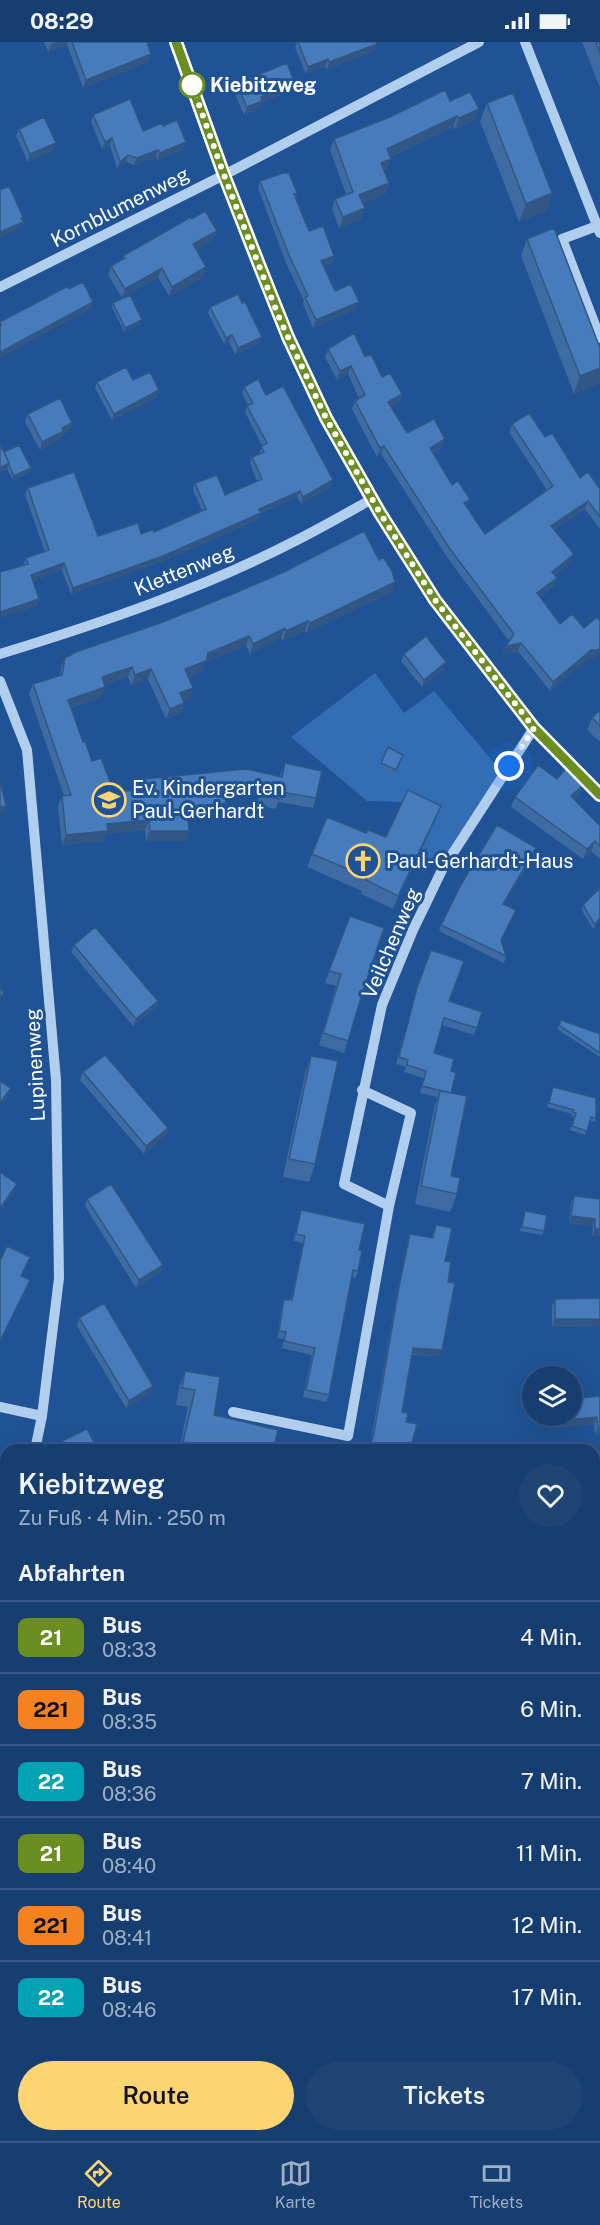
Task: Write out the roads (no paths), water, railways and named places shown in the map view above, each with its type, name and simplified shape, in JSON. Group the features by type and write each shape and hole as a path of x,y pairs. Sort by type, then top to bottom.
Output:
{"street":[{"path":"176,42 224,175 292,347 326,418 372,499 435,600 534,728 600,795"},
{"name":"Kornblumenweg","path":"0,288 224,175 479,42"},
{"path":"525,42 598,229 562,239 600,338"},
{"name":"Klettenweg","path":"0,654 85,628 240,567 295,541 372,499"},
{"name":"Lupinenweg","path":"0,681 27,750 56,1080 59,1278 42,1416 36,1444"},
{"name":"Veilchenweg","path":"389,1206 344,1184 362,1090 382,1005 413,930 442,870 534,728"},
{"path":"233,1412 348,1436 389,1206 411,1113 362,1090"},
{"path":"0,1407 42,1416"}],"place":[{"name":"Kiebitzweg","path":"192,85"},
{"name":"Ev. Kindergarten Paul-Gerhardt","path":"109,800"},
{"name":"Paul-Gerhardt-Haus","path":"363,861"}]}
